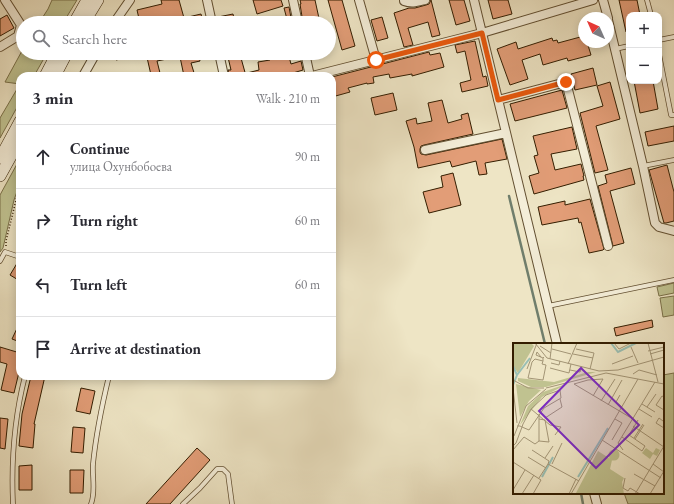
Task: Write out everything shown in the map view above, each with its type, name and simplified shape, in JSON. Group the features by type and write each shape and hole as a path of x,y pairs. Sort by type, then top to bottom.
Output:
{"main road":[{"path":"78,16 87,0"},
{"path":"88,16 98,0"},
{"path":"46,72 53,60"},
{"path":"57,72 64,60"},
{"path":"0,158 16,128"},
{"path":"0,176 16,147"}],"street":[{"path":"4,0 16,18"},
{"path":"119,16 130,0"},
{"path":"207,0 210,16"},
{"path":"293,0 296,16"},
{"path":"360,0 376,60"},
{"path":"404,0 414,3 425,0"},
{"path":"474,0 557,343"},
{"path":"327,72 482,33 593,0"},
{"path":"603,0 606,12"},
{"path":"0,47 16,37"},
{"path":"614,45 655,223 659,227 674,231"},
{"path":"85,72 92,60"},
{"path":"221,60 223,72"},
{"path":"307,60 310,72"},
{"path":"498,100 566,82 608,246"},
{"path":"425,150 506,133"},
{"path":"594,494 597,504"}],"lane":[{"path":"647,0 649,12"},
{"path":"662,39 674,37"},
{"path":"615,49 626,47"},
{"path":"662,70 671,116 674,115"},
{"path":"643,166 674,160"},
{"path":"0,261 5,252 16,256"},
{"path":"548,306 674,280"},
{"path":"13,504 13,447 16,414 24,380"},
{"path":"91,504 94,491 93,467 97,430 108,380"},
{"path":"183,504 217,469 223,469 228,474 232,504"}],"path":[{"path":"5,252 6,241 16,200"}],"green space":[{"path":"52,0 77,0 67,16 44,16"},
{"path":"17,60 43,60 36,72 16,72 16,83 5,82"},
{"path":"16,91 16,109 0,138 0,118"},
{"path":"16,166 16,194 3,248 0,252 0,195"},
{"path":"674,283 674,293 659,296 657,287"},
{"path":"674,296 674,315 663,317 660,298"},
{"path":"674,373 674,504 628,504 624,494 664,494 664,375"}],"building":[{"path":"161,0 179,0 183,16 138,16 137,10 162,4"},
{"path":"253,0 281,0 283,6 257,14"},
{"path":"300,0 315,0 318,16 302,16"},
{"path":"328,0 342,0 355,46 342,50 336,29 336,16 332,16"},
{"path":"431,0 440,35 432,37 428,22 408,28 413,45 404,47 394,13 429,4"},
{"path":"449,0 464,0 470,21 456,25"},
{"path":"488,0 508,0 512,14 493,19"},
{"path":"619,0 637,0 639,12 626,12 626,32"},
{"path":"289,7 291,16 286,16 284,8"},
{"path":"233,14 233,16 223,16"},
{"path":"7,15 14,28 0,36 0,19"},
{"path":"382,17 388,38 377,41 371,20"},
{"path":"552,38 553,41 557,40 558,43 578,38 578,48 589,48 591,55 568,61 567,58 543,65 540,54 522,60 528,79 510,85 497,49 516,42 518,49"},
{"path":"475,41 483,77 486,76 488,86 462,92 460,83 471,80 465,51 457,53 455,45"},
{"path":"429,52 430,55 440,53 444,67 412,76 412,74 390,78 389,74 373,77 374,83 367,83 348,88 350,92 336,96 336,76"},
{"path":"148,60 162,60 157,61 160,72 150,72"},
{"path":"181,60 200,60 191,63 194,72 183,72"},
{"path":"229,60 242,60 245,72 228,72 228,70 231,70"},
{"path":"270,60 290,60 291,64 301,61 303,70 296,72 251,72 259,70 258,62"},
{"path":"593,68 597,85 575,90 571,74"},
{"path":"610,82 620,119 596,126 608,170 595,173 580,113 603,106 597,86"},
{"path":"635,84 654,84 658,109 640,113"},
{"path":"562,90 567,108 515,121 510,104"},
{"path":"393,93 397,110 375,115 371,98"},
{"path":"442,100 448,123 462,119 461,115 468,113 473,134 421,146 421,154 426,155 502,139 507,159 485,163 487,174 479,175 476,161 452,167 450,161 418,168 414,147 406,121 416,118 417,124 432,121 428,103"},
{"path":"674,126 674,141 648,146 645,132"},
{"path":"572,127 577,149 551,154 555,170 581,164 584,180 534,194 529,176 539,173 534,156 538,155 533,136"},
{"path":"667,165 674,192 674,221 664,223 649,170"},
{"path":"631,168 635,184 610,191 624,243 613,246 598,186 607,183 605,175"},
{"path":"453,173 461,205 429,213 423,192 443,187 441,176"},
{"path":"590,199 604,249 603,250 589,253 581,222 579,223 578,218 542,225 538,207 565,201 565,205"},
{"path":"16,265 16,279 10,275"},
{"path":"652,320 653,327 616,336 614,328"},
{"path":"16,330 16,340 12,339"},
{"path":"0,347 16,352 17,380 14,393 1,390 7,364 0,362"},
{"path":"30,380 44,380 34,424 33,448 19,446 22,414"},
{"path":"81,388 95,391 90,414 76,411"},
{"path":"0,418 8,419 5,449 0,448"},
{"path":"73,427 85,428 83,453 71,452"},
{"path":"197,448 210,460 170,504 146,504"},
{"path":"32,465 32,490 19,490 19,466"},
{"path":"70,470 84,470 83,493 70,493"}],"waterway":[{"path":"509,196 545,343"},
{"path":"581,494 583,504"}],"route":[{"path":"376,60 482,33 498,100 566,82"}]}
